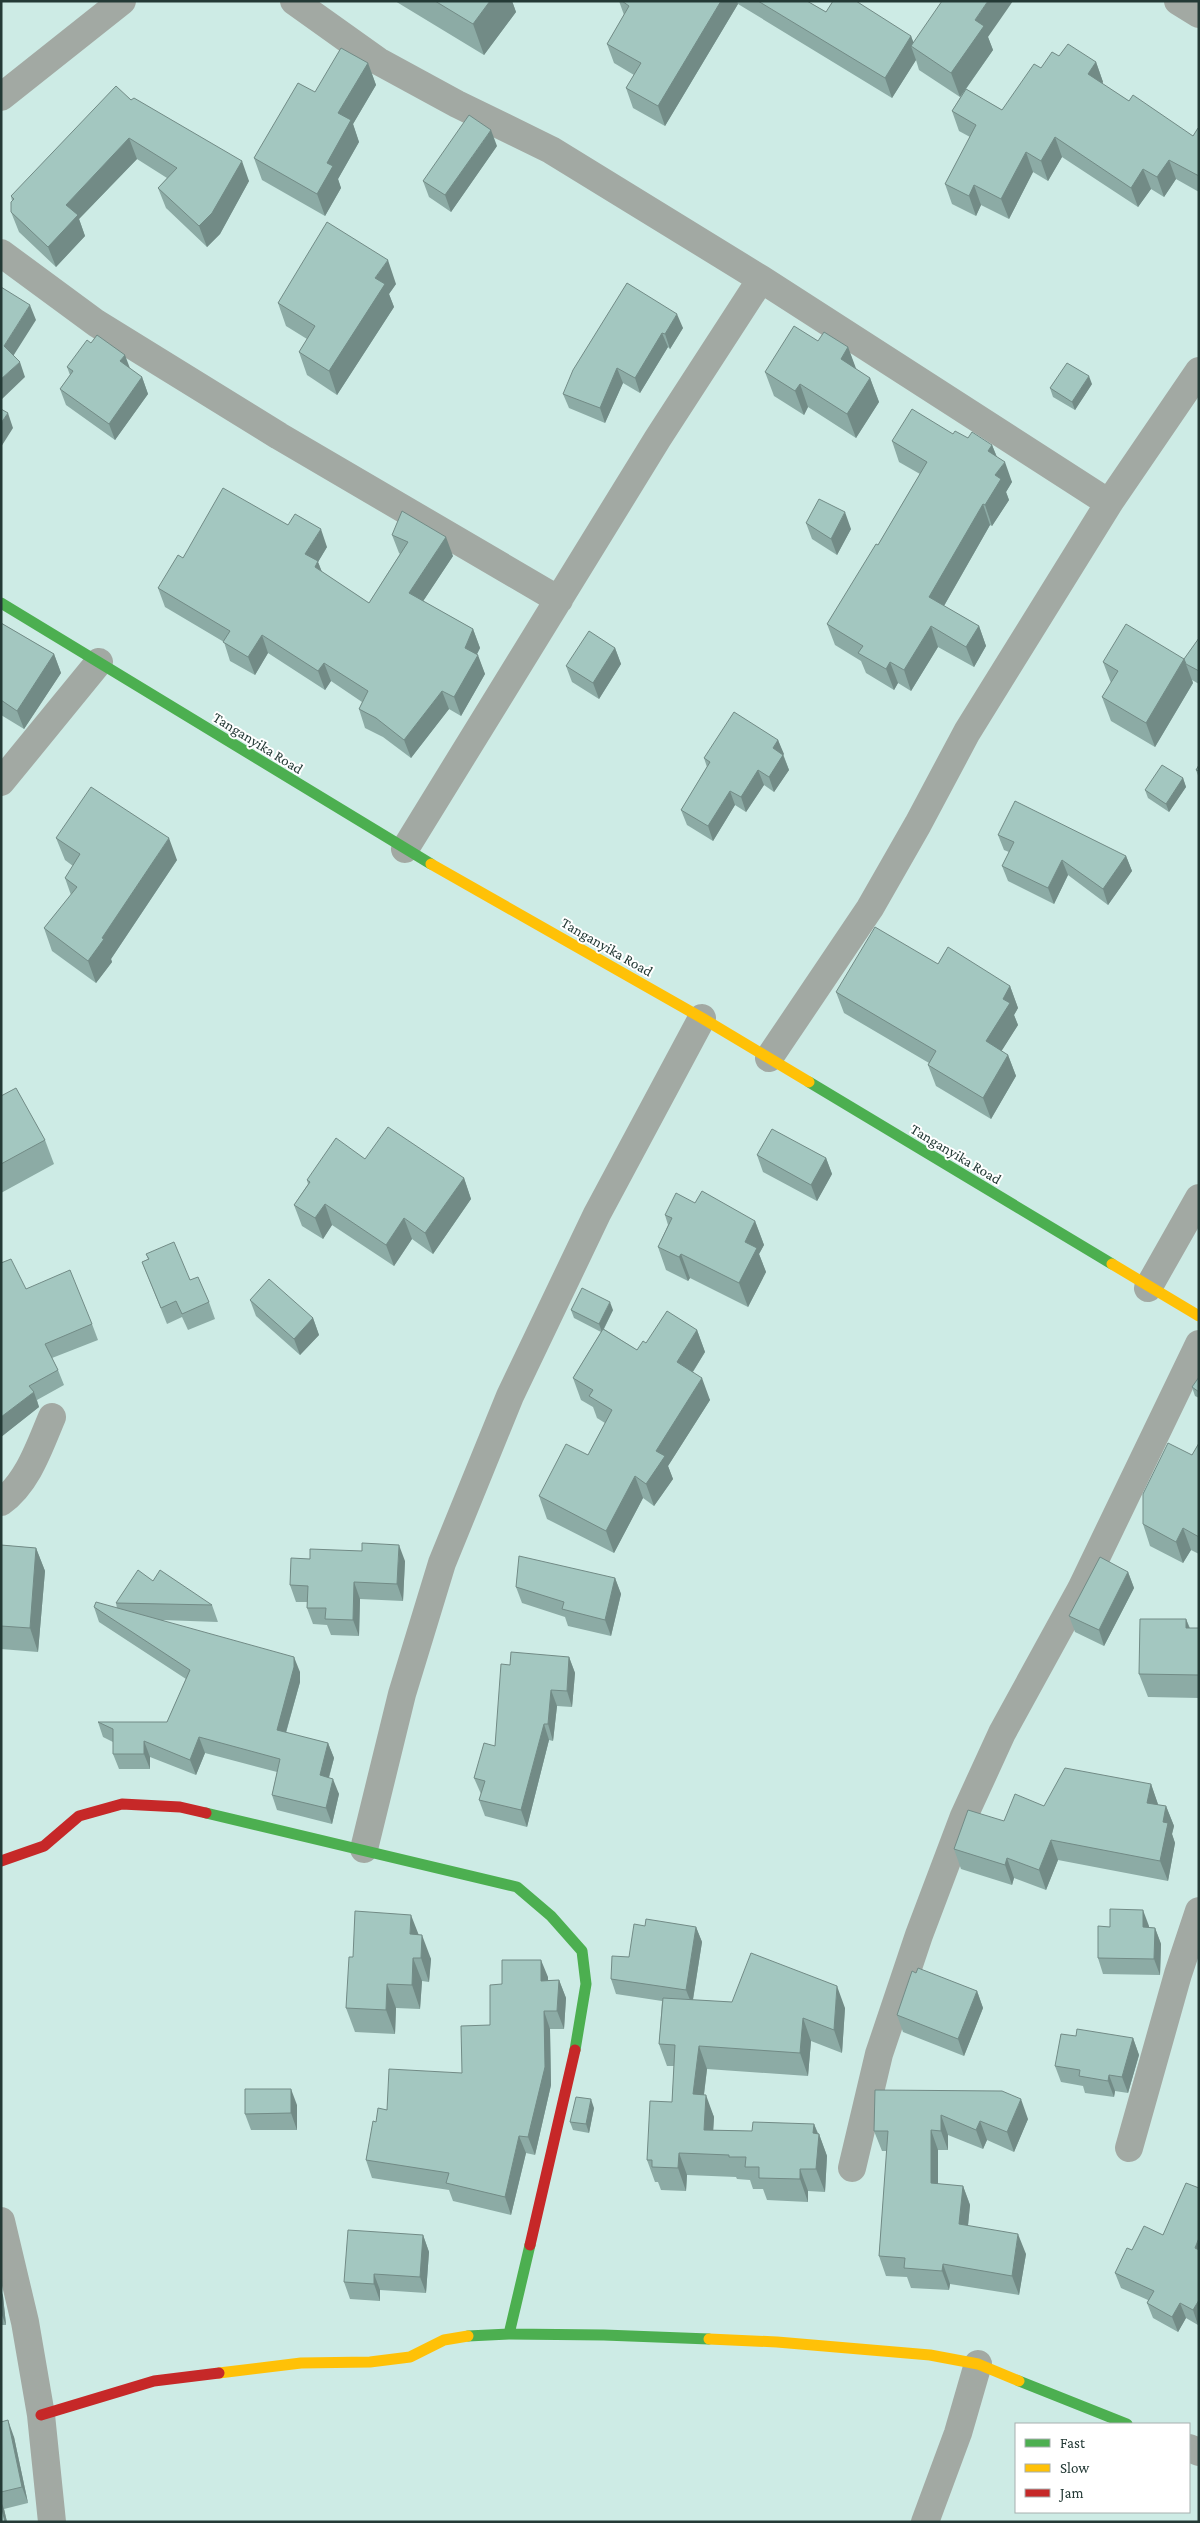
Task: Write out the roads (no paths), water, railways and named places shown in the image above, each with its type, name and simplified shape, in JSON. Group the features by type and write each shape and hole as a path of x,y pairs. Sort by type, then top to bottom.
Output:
{"street":[{"path":"1,97 122,1"},
{"path":"294,1 378,61 457,104 551,150 760,279 1109,503"},
{"path":"1178,1 1199,14"},
{"path":"1,253 96,323 279,436 559,600"},
{"path":"405,849 658,438 760,279"},
{"path":"769,1058 870,908 967,732 1109,503 1199,371"},
{"name":"Tanganyika Road","path":"1,602 405,849 702,1018 1148,1288 1199,1316"},
{"path":"1,782 99,662"},
{"path":"364,1849 402,1694 442,1563 510,1396 593,1222 702,1018"},
{"path":"1148,1288 1199,1198"},
{"path":"852,2168 879,2054 964,1816 1002,1733 1081,1589 1199,1344"},
{"path":"1,1502 9,1496 33,1463 52,1417"},
{"path":"1,1861 44,1846 79,1816 122,1804 180,1807 364,1849 517,1887 552,1916 582,1951 586,1984 578,2039 509,2334"},
{"path":"1128,2148 1178,1974 1199,1911"},
{"path":"1,2221 25,2322 42,2415 52,2522"},
{"path":"42,2415 154,2381 301,2363 370,2362 410,2357 444,2340 476,2334 604,2334 777,2342 930,2355 978,2364 1125,2423"},
{"path":"925,2522 958,2433 978,2364"}]}
